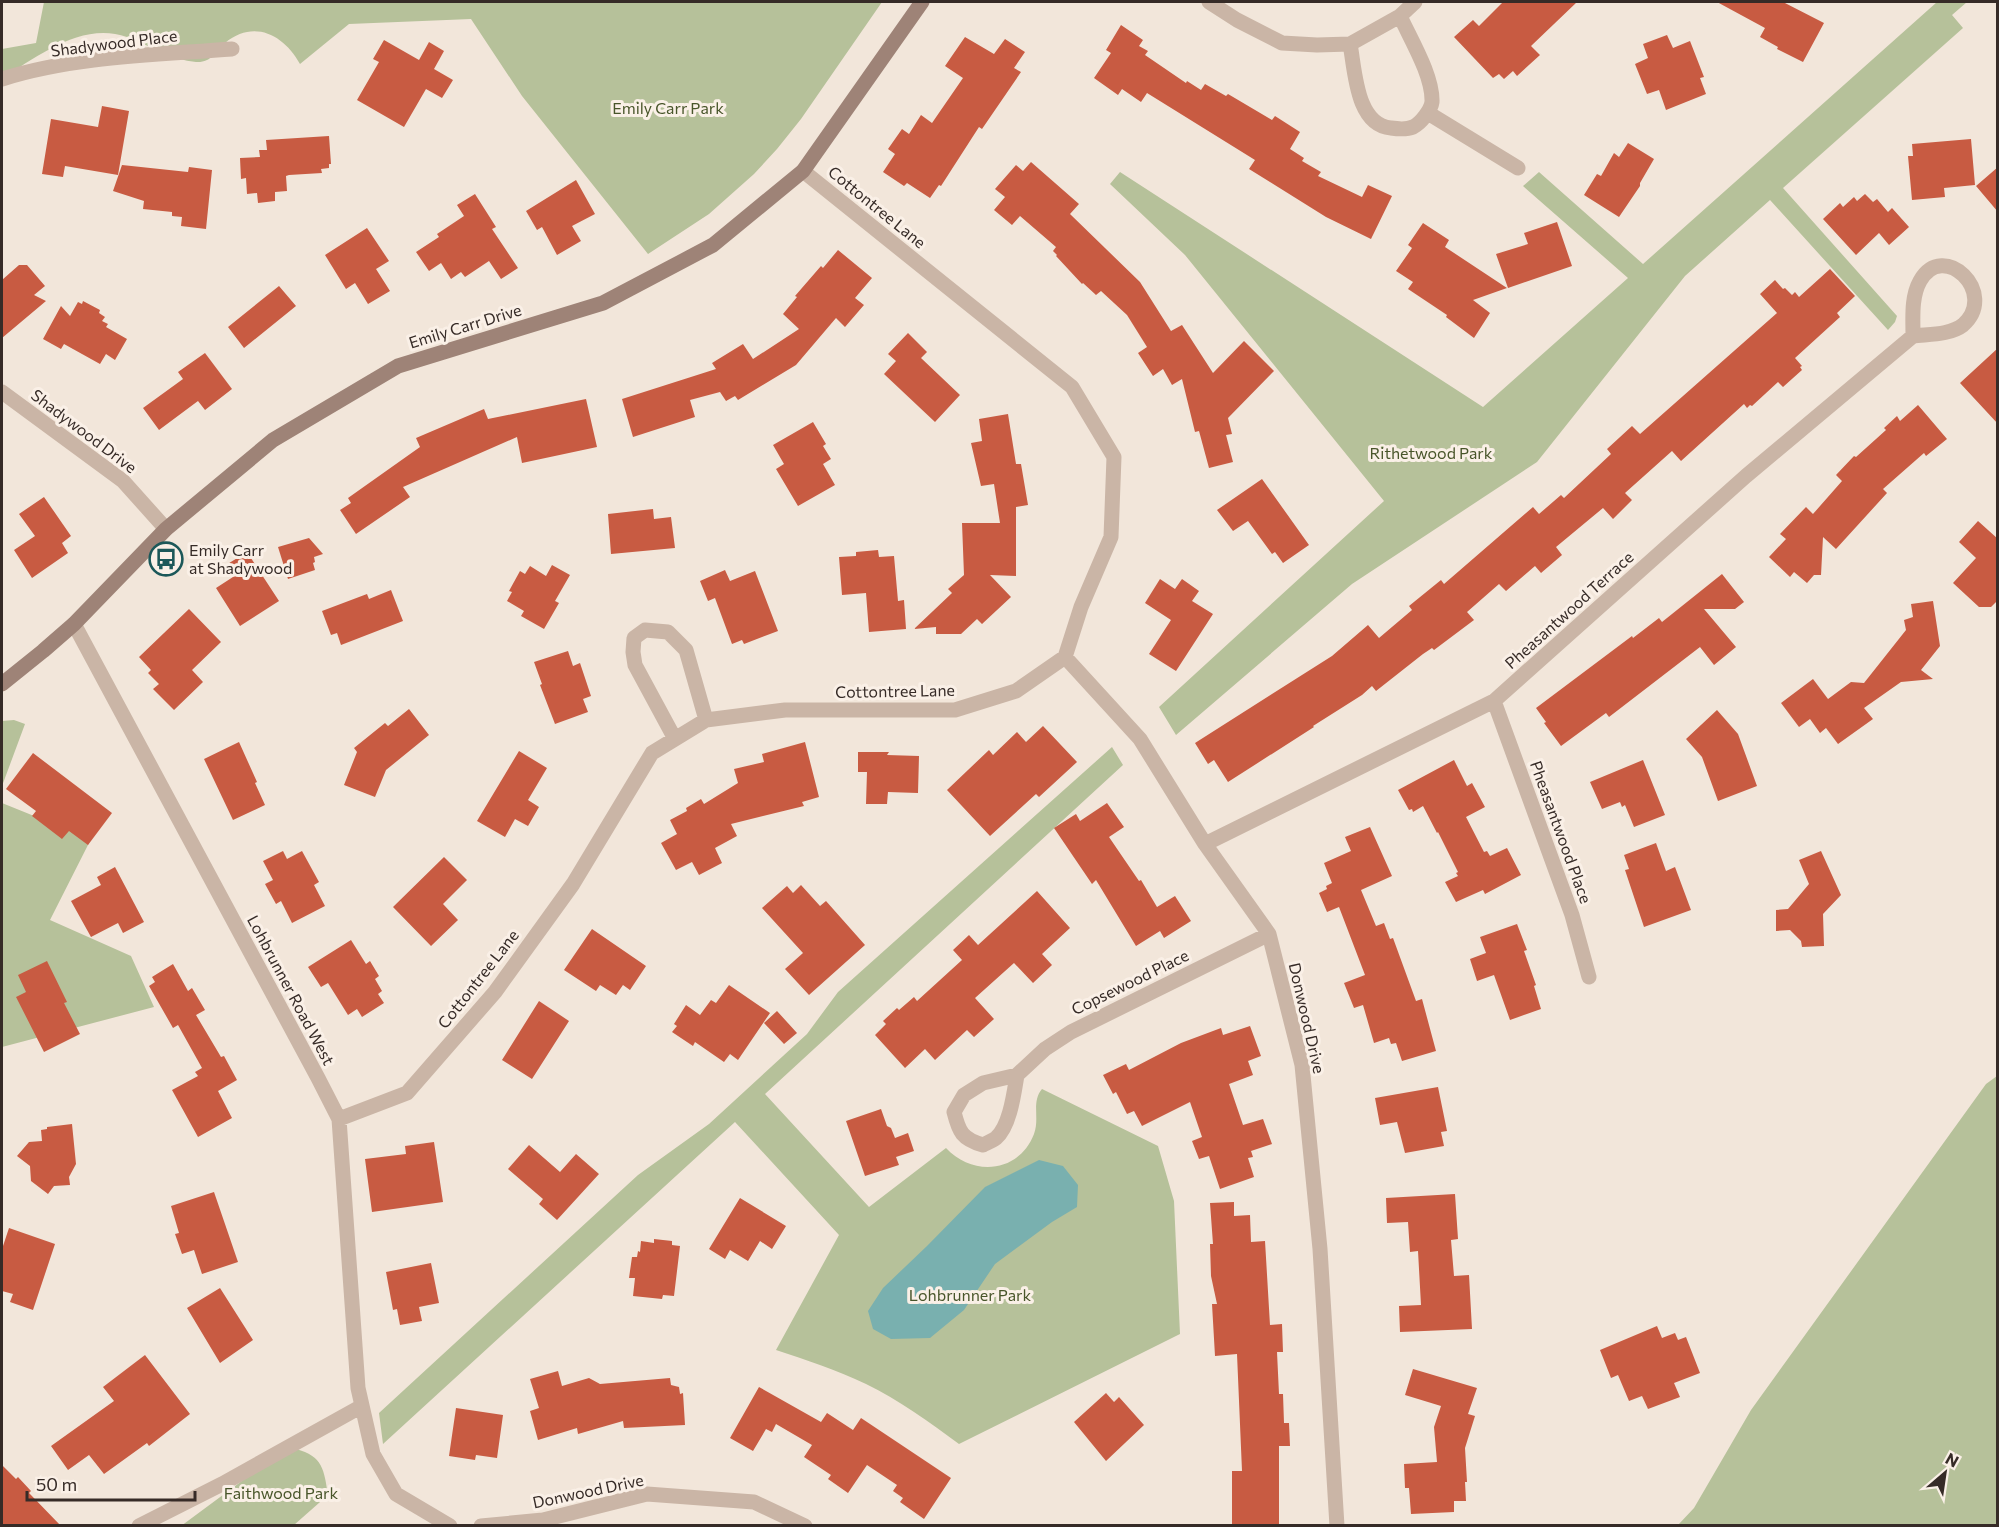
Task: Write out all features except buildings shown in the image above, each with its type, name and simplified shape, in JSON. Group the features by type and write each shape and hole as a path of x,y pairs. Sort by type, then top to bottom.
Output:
{"street":[{"name":"Emily Carr Drive","path":"2,684 74,624 166,529 273,440 398,366 603,303 713,245 803,171 922,2"},
{"path":"1209,2 1237,20 1282,43 1317,45 1350,44 1400,16 1415,2"},
{"path":"1350,44 1362,106 1371,120 1385,128 1401,129 1416,126 1428,113 1432,104 1430,81 1400,16"},
{"name":"Shadywood Place","path":"2,80 21,73 104,59 232,49"},
{"path":"1428,113 1518,168"},
{"name":"Cottontree Lane","path":"339,1119 407,1093 501,983 573,884 652,753 706,720 785,710 955,710 1016,691 1065,657 1081,607 1111,537 1114,457 1072,387 803,171"},
{"path":"1940,266 1952,267 1963,273 1973,284 1977,298 1974,311 1963,325 1944,332 1913,336 1915,297 1927,271 1940,266"},
{"name":"Pheasantwood Terrace","path":"1205,844 1494,701 1746,476 1913,336"},
{"name":"Shadywood Drive","path":"2,392 123,481 166,529"},
{"name":"Lohbrunner Road West","path":"74,624 339,1119 358,1388 362,1406"},
{"path":"675,739 635,665 634,638 645,630 668,632 686,650 706,720"},
{"name":"Donwood Drive","path":"1065,657 1140,739 1205,844 1269,934 1302,1065 1320,1249 1336,1526"},
{"name":"Pheasantwood Place","path":"1494,701 1572,915 1589,977"},
{"name":"Copsewood Place","path":"1017,1075 1044,1049 1071,1032 1269,934"},
{"path":"1017,1075 1010,1108 996,1138 983,1145 970,1141 958,1129 954,1112 964,1095 983,1083 1017,1075"},
{"path":"139,1526 222,1484 362,1406 373,1455 396,1494 450,1526"},
{"name":"Donwood Drive","path":"481,1526 543,1520 647,1494 754,1502 805,1526"}],"green space":[{"name":"Emily Carr Park","path":"44,2 882,2 801,119 754,174 709,214 648,254 522,96 471,19 349,24 300,64 286,45 277,38 257,31 236,36 225,43 209,59 201,62 187,61 169,55 127,37 110,33 94,34 62,43 2,78 2,49 36,43"},
{"name":"Rithetwood Park","path":"1937,2 1967,2 1952,15 1963,28 1783,188 1897,316 1888,330 1770,200 1685,276 1537,462 1352,584 1176,735 1159,707 1384,501 1185,255 1110,184 1120,172 1483,407 1628,278 1523,186 1539,172 1643,264"},
{"path":"14,720 25,724 2,786 2,721"},
{"name":"Lohbrunner Park","path":"1112,747 1123,765 765,1094 869,1207 946,1148 969,1164 982,1167 1007,1163 1018,1157 1034,1134 1037,1099 1042,1089 1158,1146 1174,1201 1180,1334 959,1444 878,1390 833,1370 776,1350 839,1235 735,1122 383,1444 379,1413 638,1175 709,1124 807,1034 838,992"},
{"path":"2,803 91,839 50,920 131,956 154,1007 2,1047"},
{"path":"1997,1076 1997,1525 1678,1525 1694,1508 1751,1410 1986,1084"},
{"name":"Faithwood Park","path":"296,1449 312,1456 321,1465 328,1495 294,1525 181,1526 281,1452"}],"water":[{"path":"1039,1160 1063,1166 1078,1185 1077,1207 1052,1222 995,1264 964,1310 930,1338 891,1339 873,1329 868,1311 883,1288 985,1187"}],"place":[{"name":"Emily Carr at Shadywood","path":"166,559"}]}
